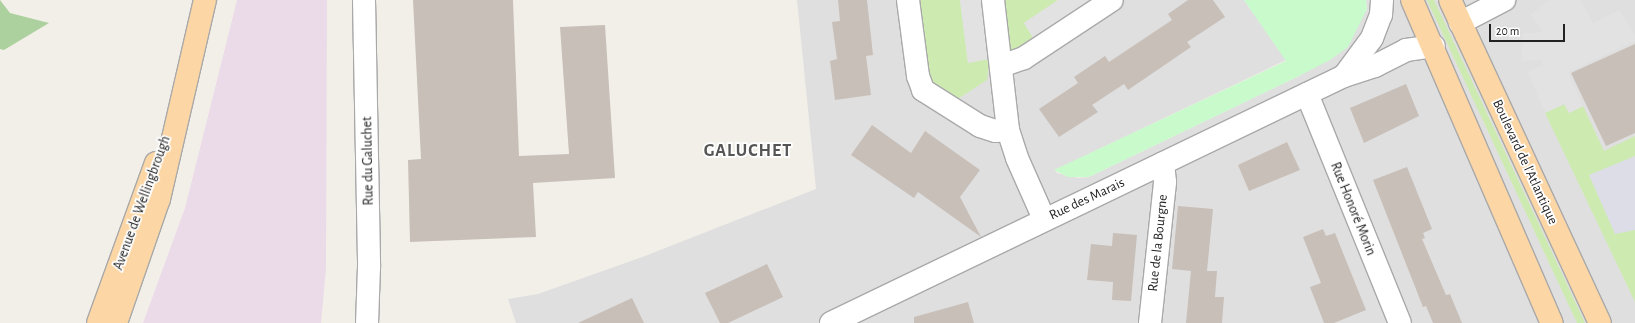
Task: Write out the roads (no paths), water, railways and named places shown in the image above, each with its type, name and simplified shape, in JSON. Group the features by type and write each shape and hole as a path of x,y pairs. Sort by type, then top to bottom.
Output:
{"main road":[{"name":"Avenue de Wellingbrough","path":"116,323 159,199 205,0"},
{"path":"1412,0 1434,46 1552,323"},
{"name":"Boulevard de l'Atlantique","path":"1450,0 1600,323"},
{"name":"Avenue de Wellingbrough","path":"98,323 186,84"}],"street":[{"name":"Rue du Galuchet","path":"364,0 369,267 367,323"},
{"path":"908,0 918,76 923,90 980,126 995,131 1008,130"},
{"path":"993,0 1008,130 1017,158 1044,219"},
{"path":"1001,66 1024,58 1112,0"},
{"name":"Rue des Marais","path":"1344,76 1372,38 1381,15 1382,0"},
{"path":"1460,23 1504,0"},
{"name":"Rue des Marais","path":"831,323 866,315 1044,219 1344,76 1375,66 1406,50 1434,46"},
{"name":"Rue Honoré Morin","path":"1307,94 1400,323"},
{"name":"Rue de la Bourgne","path":"1150,323 1164,182 1163,163"}],"district":[{"name":"GALUCHET","path":"748,151"}]}
